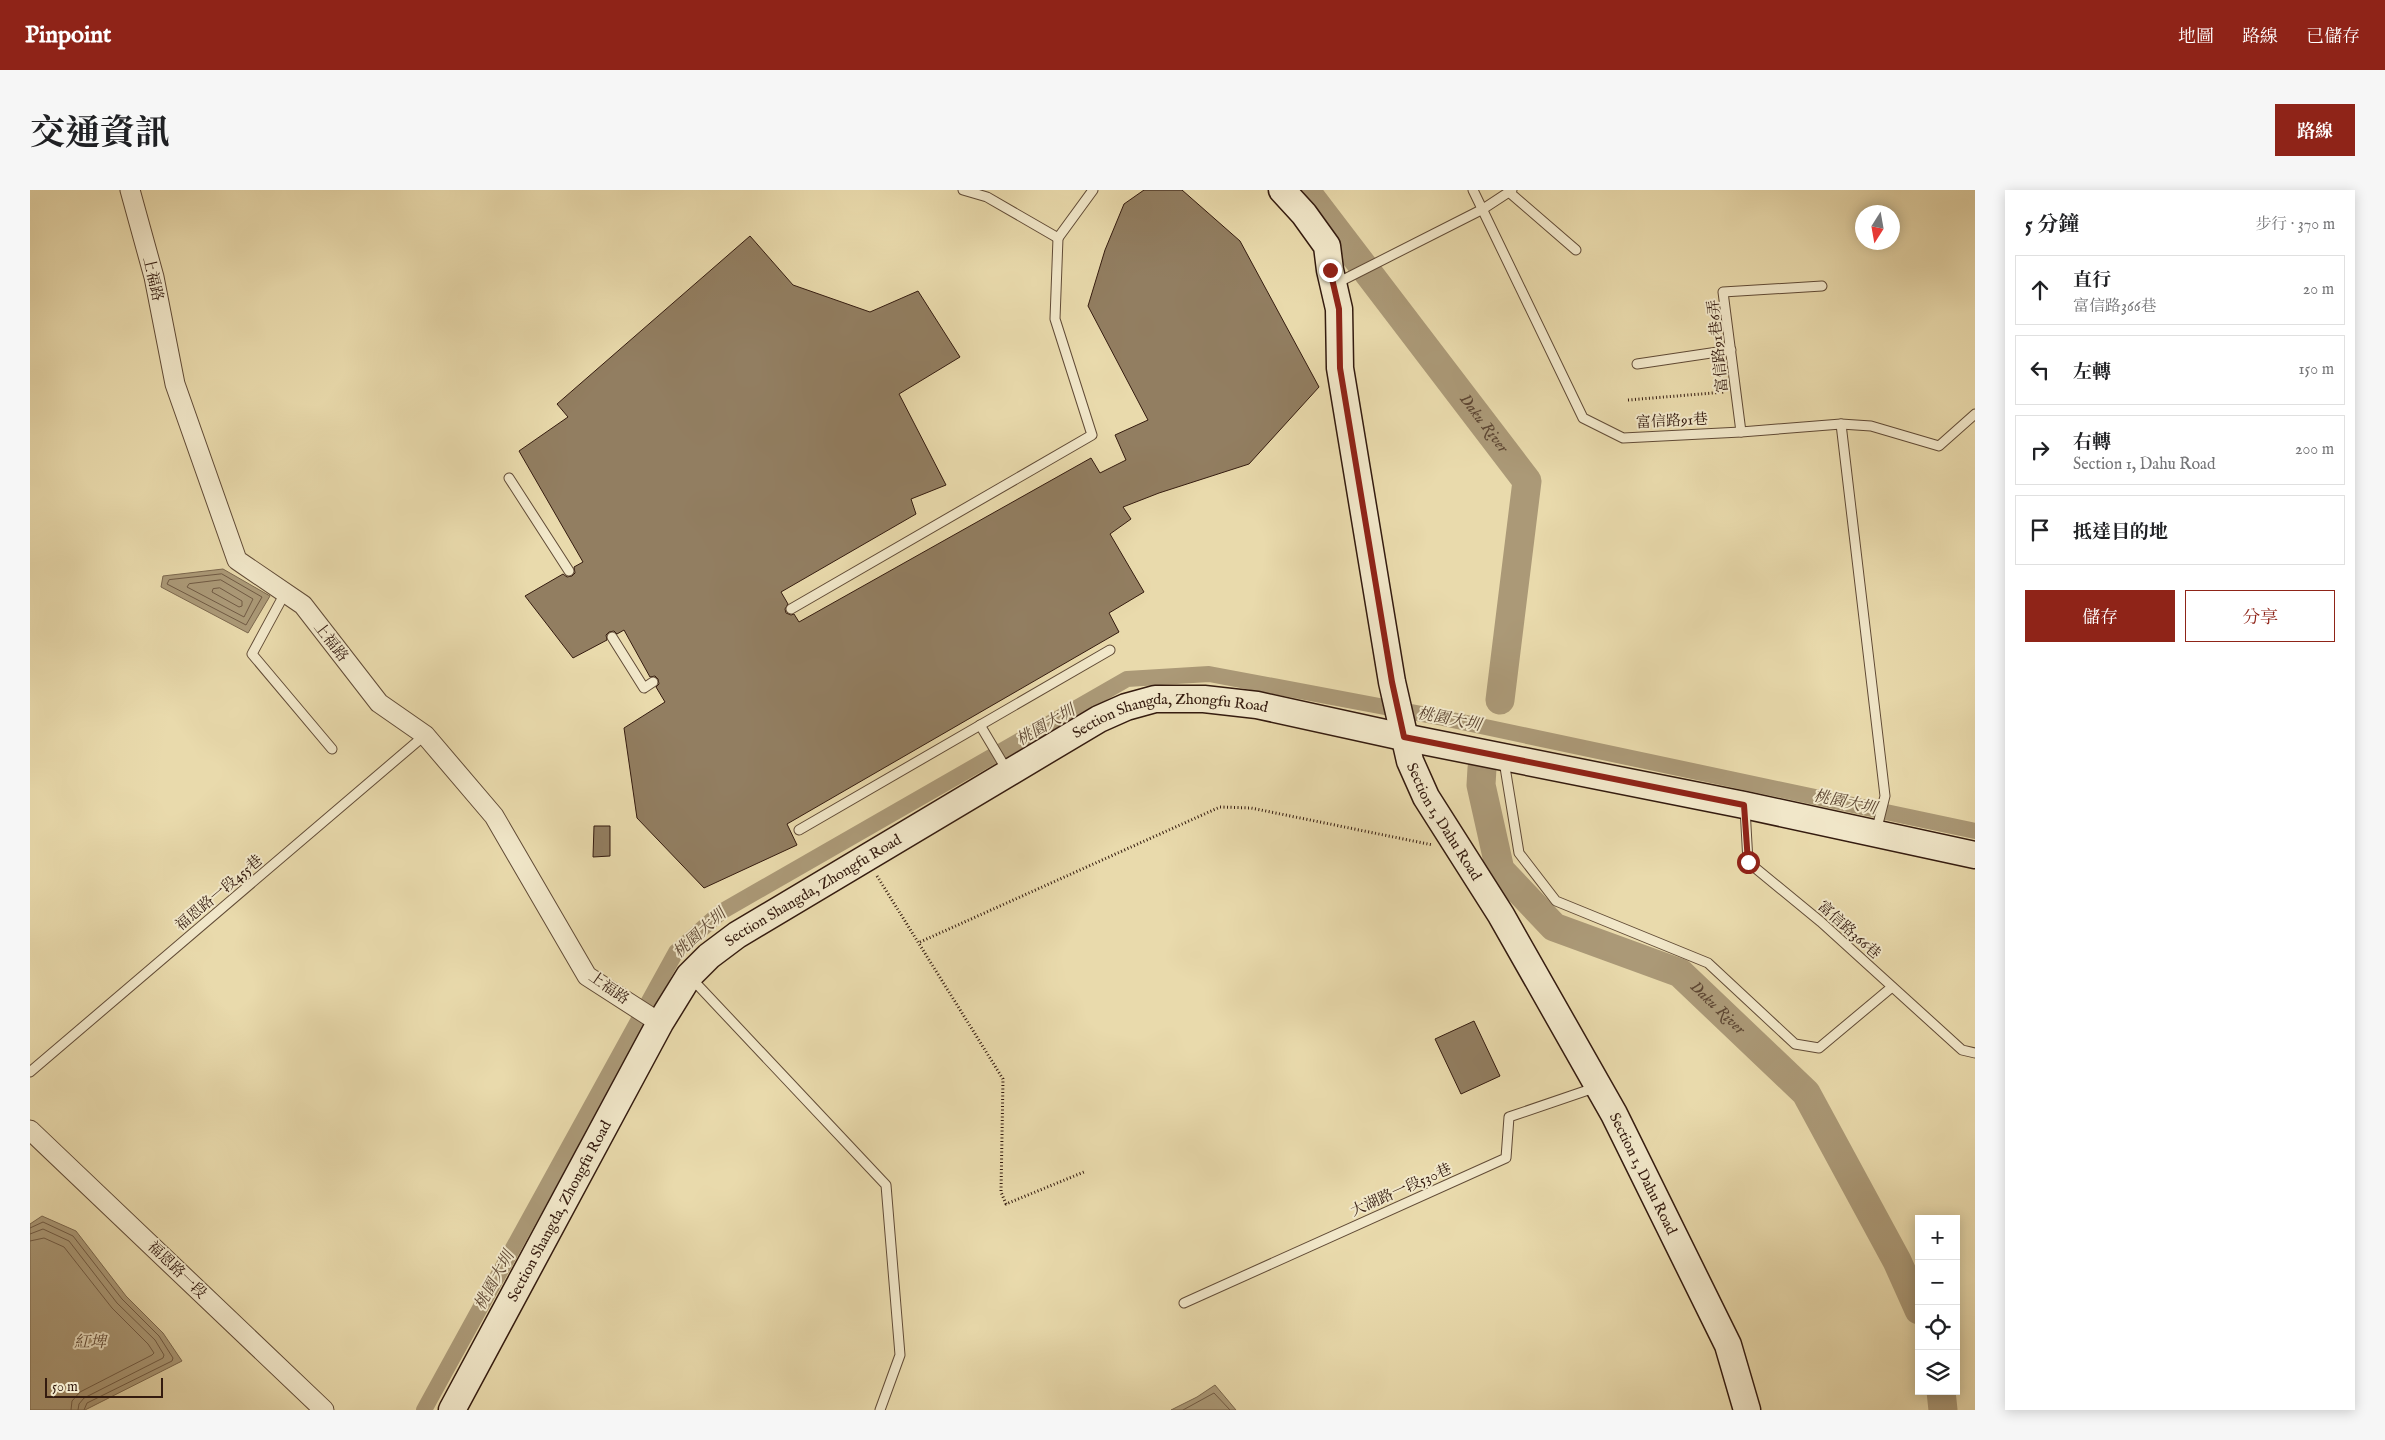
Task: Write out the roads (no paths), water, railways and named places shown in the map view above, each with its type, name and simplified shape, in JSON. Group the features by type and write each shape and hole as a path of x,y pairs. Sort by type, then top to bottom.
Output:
{"street":[{"name":"上福路","path":"130,190 154,277 175,384 238,560 303,606 380,703 425,735 494,816 587,976 655,1020"},
{"name":"Section 1, Dahu Road","path":"1282,190 1304,214 1327,246 1330,270 1335,284 1339,309 1340,368 1392,682 1410,761 1426,797 1501,915 1598,1087 1728,1345 1747,1410"},
{"name":"Section Shangda, Zhongfu Road","path":"452,1410 655,1020 689,976 709,956 737,935 1007,771 1099,719 1126,707 1155,699 1204,699 1401,726 1504,758 1744,805 1878,828 1975,855"},
{"name":"福恩路一段","path":"30,1130 324,1410"}],"lane":[{"path":"963,190 987,197 1058,238"},
{"path":"791,608 1092,435 1055,320 1058,238 1093,190"},
{"name":"富信路91巷","path":"1473,190 1584,418 1623,438 1740,432 1841,424 1870,426 1940,446 1975,414"},
{"path":"1335,284 1483,209 1510,191 1576,250"},
{"name":"富信路91巷6弄","path":"1740,432 1723,292 1822,286"},
{"path":"1637,364 1731,350"},
{"path":"1841,424 1885,796 1878,828"},
{"path":"509,478 569,571"},
{"path":"285,593 252,654 332,749"},
{"path":"612,637 644,688 653,682"},
{"path":"799,830 1110,650"},
{"path":"980,725 994,744 1007,771"},
{"name":"福恩路一段455巷","path":"30,1072 425,735"},
{"path":"1504,758 1519,853 1556,901 1708,963 1795,1044 1819,1048 1892,987"},
{"name":"富信路366巷","path":"1744,805 1748,862 1821,922 1962,1050 1975,1052"},
{"path":"689,976 886,1185 900,1356 880,1410"},
{"name":"大湖路一段530巷","path":"1184,1303 1506,1158 1509,1117 1598,1087"}],"water":[{"path":"223,569 270,596 248,633 161,587 163,576"},
{"name":"紅埤","path":"42,1216 76,1231 126,1296 163,1333 182,1361 85,1410 30,1410 30,1224"},
{"path":"1215,1385 1236,1410 1171,1410 1197,1397"}],"waterway":[{"name":"Daku River","path":"1305,190 1527,481 1500,700"},
{"name":"桃園大圳","path":"424,1410 676,952 721,912 1127,679 1209,674 1443,718 1975,831"},
{"name":"Daku River","path":"1482,768 1481,785 1500,870 1554,927 1680,973 1806,1093 1897,1261 1917,1305"},
{"name":"Daku River","path":"1941,1395 1943,1410"}]}
